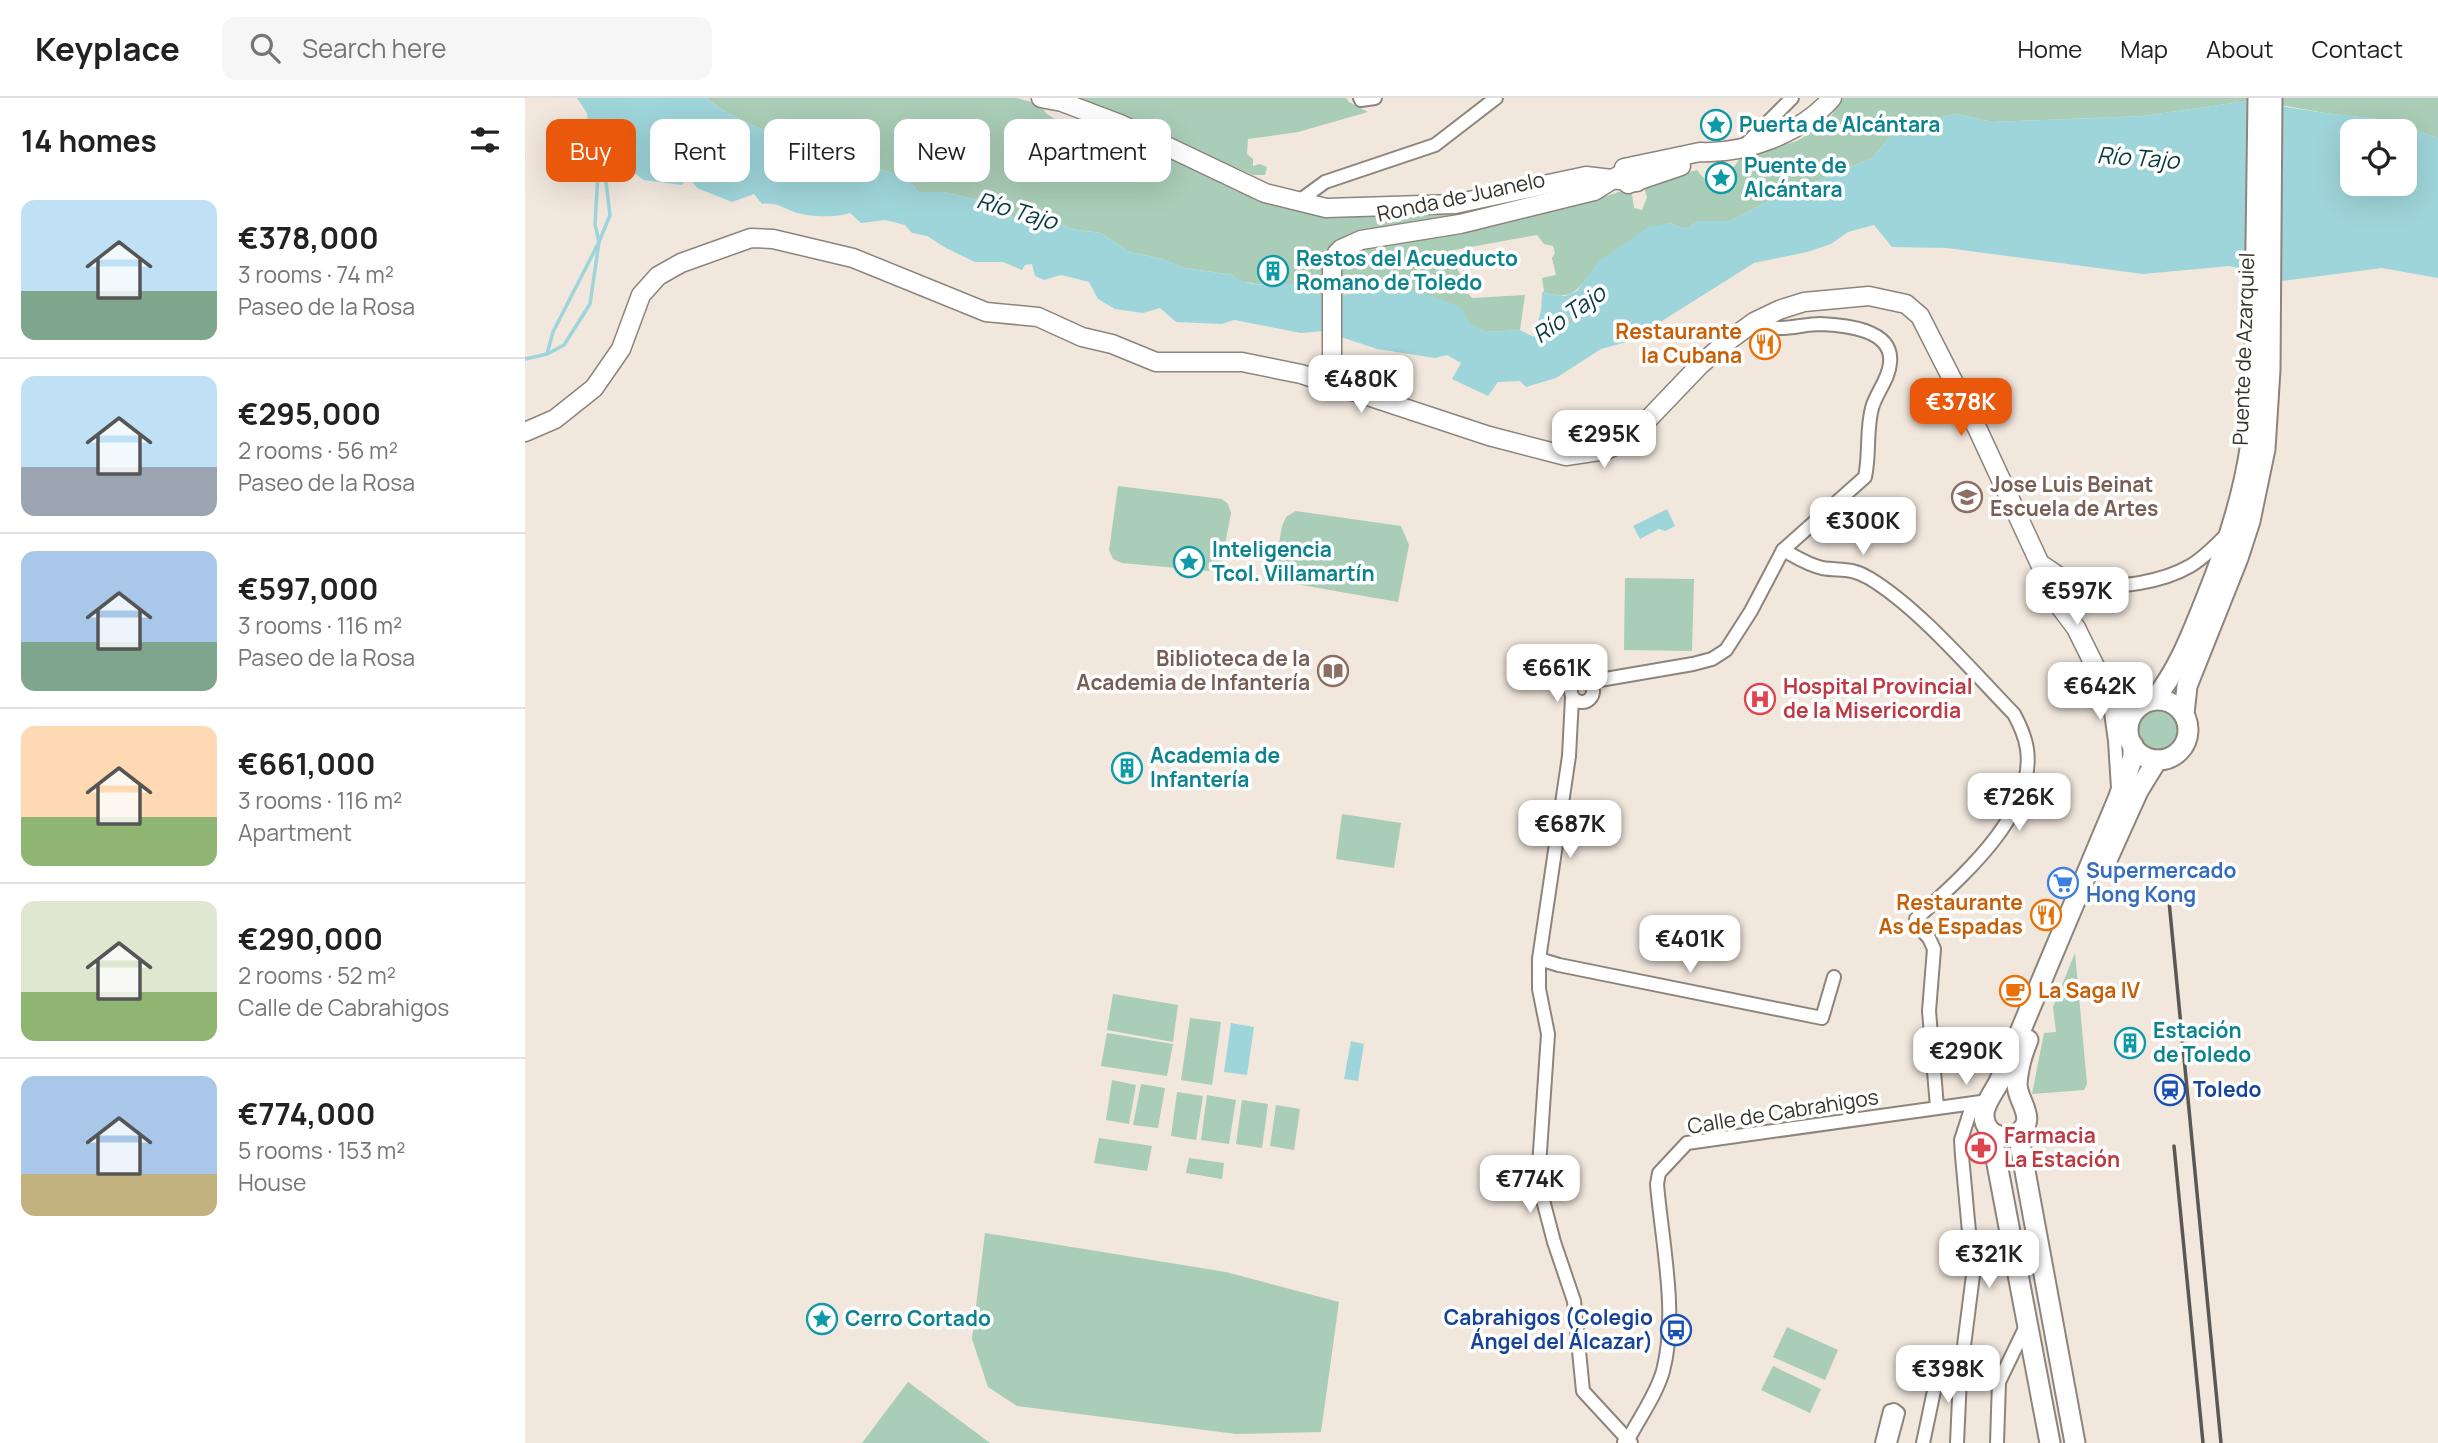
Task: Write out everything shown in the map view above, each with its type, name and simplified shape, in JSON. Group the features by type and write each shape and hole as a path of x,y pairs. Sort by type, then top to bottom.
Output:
{"main road":[{"path":"1043,98 1062,102 1120,124 1265,193 1326,208 1455,204 1590,184 1744,146 1792,131 1812,118 1832,98"},
{"name":"Puente de Azarquiel","path":"2184,714 2187,686 2238,558 2258,488 2268,419 2262,325 2258,98"},
{"name":"Puente de Azarquiel","path":"2150,701 2171,679 2186,648 2231,531 2242,489 2253,425 2262,325 2272,98"},
{"name":"Ronda de Juanelo","path":"1329,383 1332,361 1331,271 1337,253 1361,240 1460,223 1590,184 1635,174"},
{"path":"525,432 555,419 594,388 621,349 641,295 658,276 681,263 751,238 773,239 853,258 986,312 1038,317 1081,337 1112,344 1156,362 1243,362 1290,371 1547,453 1566,456 1606,450 1621,443 1635,433 1700,365 1724,344 1759,320 1804,302 1870,296 1896,300 1914,309 1920,316 1979,430 2042,565 2059,593 2107,694 2131,740 2139,752 2157,760 2167,758 2182,748 2188,731 2184,714 2171,702 2120,701 2107,694"},
{"path":"2059,593 2074,581 2080,595 2076,628"},
{"path":"2059,593 2071,608 2080,595"},
{"path":"2050,1443 1984,1112 2118,799 2133,757 2131,716 2150,701"},
{"path":"1984,1112 2004,1138 2018,1133 2026,1123 2027,1116 2017,1088 2025,1046 2138,791 2157,760"},
{"path":"1984,1112 2002,1093 2021,1100"},
{"path":"2018,1133 2075,1443"}],"street":[{"path":"1360,98 1375,98"},
{"path":"1299,201 1325,182 1435,145 1496,98"},
{"path":"1744,146 1792,98"},
{"path":"1590,687 1615,679 1712,659 1726,650 1751,611 1783,550 1865,477 1872,406 1890,364 1890,352 1884,341 1873,333 1837,325 1767,327 1759,320"},
{"path":"2080,595 2170,575 2209,552 2231,531"},
{"path":"1796,540 1809,563"},
{"path":"1783,550 1809,563 1832,569 1848,569 1868,578 1894,597 1913,612 2014,714 2022,731 2027,752 2024,782 2000,834 1916,919 1916,924 1934,948 1929,1012 1943,1107 1984,1112"},
{"path":"1590,687 1582,680 1572,686 1578,700 1539,958 1539,989 1548,1034 1538,1181 1554,1242 1574,1301 1583,1391 1628,1441"},
{"path":"1578,700 1588,701 1590,687"},
{"path":"2107,694 2115,741 2118,799"},
{"path":"1569,756 1570,719 1578,700"},
{"path":"1539,958 1559,965 1822,1018 1834,977"},
{"name":"Calle de Cabrahigos","path":"1628,1441 1663,1372 1669,1336 1669,1303 1657,1184 1659,1174 1687,1143 1943,1107 1984,1112"},
{"path":"1957,1443 1960,1377 1973,1275 1961,1140 1984,1112"},
{"path":"1997,1443 1999,1382 2027,1324"},
{"path":"1923,1443 1937,1363"},
{"path":"1882,1443 1890,1412 1894,1410 1898,1413 1889,1443"}],"green space":[{"path":"706,98 1016,98 1039,104 1055,119 1004,119 1004,182 1171,182 1171,155 1266,199 1483,204 1489,224 1576,206 1631,188 1634,208 1642,210 1647,197 1643,184 1697,170 1710,182 1728,182 1728,169 1734,167 1741,157 1797,141 1815,130 1820,133 1843,98 2247,98 2247,101 2143,116 1992,122 1957,114 1900,125 1872,158 1765,203 1730,221 1699,221 1686,229 1669,223 1586,279 1567,295 1542,293 1542,278 1556,275 1552,258 1555,253 1553,246 1544,244 1537,235 1448,251 1460,274 1460,284 1472,298 1525,295 1520,330 1486,332 1383,286 1339,295 1310,290 1297,284 1239,281 1233,275 1185,268 1159,258 1129,252 1101,233 999,214 992,203 943,192 919,192 908,182 990,182 990,119 894,119 894,174 880,169 880,119 764,119 764,129 750,123 750,119 740,119"},
{"path":"1080,98 1346,98 1368,112 1298,132 1248,139 1247,154 1253,159 1253,166 1260,164 1267,167 1265,175 1253,175 1171,139 1171,119 1127,119"},
{"path":"2281,98 2438,98 2438,138 2417,131 2417,119 2378,119 2281,105"},
{"path":"1552,316 1573,317 1573,322 1553,338 1540,330 1546,319"},
{"path":"1118,486 1222,499 1228,504 1231,513 1220,572 1122,563 1113,559 1109,550"},
{"path":"1296,511 1401,526 1409,545 1398,602 1273,580 1282,526 1286,517"},
{"path":"1625,578 1694,579 1692,651 1624,650"},
{"path":"2157,707 2172,713 2178,728 2172,743 2157,749 2142,743 2136,728 2142,713"},
{"path":"1342,814 1401,823 1394,868 1336,859"},
{"path":"2075,953 2087,1084 2084,1090 2032,1094 2044,1033 2056,1032 2053,1007"},
{"path":"1113,994 1178,1005 1173,1042 1107,1030"},
{"path":"1190,1018 1221,1022 1212,1085 1181,1080"},
{"path":"1107,1033 1173,1044 1167,1076 1101,1066"},
{"path":"1112,1080 1136,1085 1129,1124 1106,1120"},
{"path":"1141,1084 1165,1088 1158,1128 1133,1125"},
{"path":"1177,1092 1203,1096 1196,1140 1171,1136"},
{"path":"1207,1095 1236,1100 1229,1144 1201,1140"},
{"path":"1242,1100 1268,1104 1262,1148 1236,1144"},
{"path":"1276,1105 1300,1109 1294,1150 1270,1146"},
{"path":"1099,1138 1152,1146 1147,1171 1094,1163"},
{"path":"1189,1158 1224,1163 1222,1179 1186,1173"},
{"path":"985,1233 1226,1272 1339,1302 1321,1432 1236,1434 1017,1406 988,1387 972,1339"},
{"path":"1787,1327 1838,1350 1825,1380 1773,1357"},
{"path":"1773,1366 1821,1389 1810,1413 1761,1390"},
{"path":"908,1382 990,1443 862,1443"}],"water":[{"path":"577,98 706,98 740,119 650,119 650,181 636,174 636,119 588,119 587,113"},
{"name":"Río Tajo","path":"2247,101 2378,119 2340,119 2340,196 2417,196 2417,131 2438,138 2438,278 2382,268 2282,281 2230,266 2143,274 1947,248 1892,247 1874,225 1848,232 1831,244 1807,252 1754,263 1630,341 1601,349 1556,378 1526,387 1520,381 1498,382 1488,396 1452,379 1461,363 1447,355 1435,358 1377,349 1323,331 1301,333 1234,320 1222,324 1176,322 1160,308 1143,313 1115,309 1098,299 1089,282 1061,275 1044,280 1035,276 1032,264 1025,265 1022,270 1003,262 975,262 927,236 912,233 905,225 885,220 861,223 850,213 830,216 800,214 775,204 762,204 754,194 732,202 697,188 692,182 750,182 750,123 764,129 764,182 880,182 880,169 894,174 894,182 908,182 919,192 943,192 992,203 999,214 1011,217 1023,213 1033,221 1052,222 1077,230 1101,233 1129,252 1159,258 1185,268 1233,275 1247,283 1296,284 1337,295 1379,286 1395,287 1415,291 1462,308 1470,324 1486,332 1520,330 1534,337 1542,293 1565,296 1577,291 1599,261 1648,227 1669,223 1686,229 1699,221 1730,221 1765,203 1872,158 1900,125 1957,114 1992,122 2143,116","holes":["1552,316 1573,317 1573,322 1554,338 1540,330 1546,319"]},
{"path":"659,182 684,182 682,185"},
{"path":"1667,509 1675,526 1665,531 1659,529 1640,539 1633,526"},
{"path":"1231,1023 1254,1027 1247,1075 1224,1072"},
{"path":"1351,1041 1364,1044 1358,1081 1344,1079"}],"waterway":[{"path":"547,354 553,332 599,242 595,224 597,182"},
{"path":"525,359 547,354 564,345 590,304 599,242 610,215 606,182"}],"railway":[{"path":"2169,901 2221,1443"},
{"path":"2174,1146 2203,1443"}],"place":[{"name":"Puerta de Alcántara","path":"1716,125"},
{"name":"Puente de Alcántara","path":"1721,178"},
{"name":"Restos del Acueducto Romano de Toledo","path":"1273,271"},
{"name":"Restaurante la Cubana","path":"1765,344"},
{"name":"Jose Luis Beinat Escuela de Artes","path":"1967,497"},
{"name":"Inteligencia Tcol. Villamartín","path":"1189,562"},
{"name":"Biblioteca de la Academia de Infantería","path":"1333,671"},
{"name":"Hospital Provincial de la Misericordia","path":"1760,699"},
{"name":"Academia de Infantería","path":"1127,768"},
{"name":"Supermercado Hong Kong","path":"2063,883"},
{"name":"Restaurante As de Espadas","path":"2046,915"},
{"name":"La Saga IV","path":"2015,991"},
{"name":"Estación de Toledo","path":"2130,1043"},
{"name":"Toledo","path":"2170,1090"},
{"name":"Farmacia La Estación","path":"1981,1148"},
{"name":"Cerro Cortado","path":"822,1319"},
{"name":"Cabrahigos (Colegio Ángel del Álcazar)","path":"1676,1330"}]}
